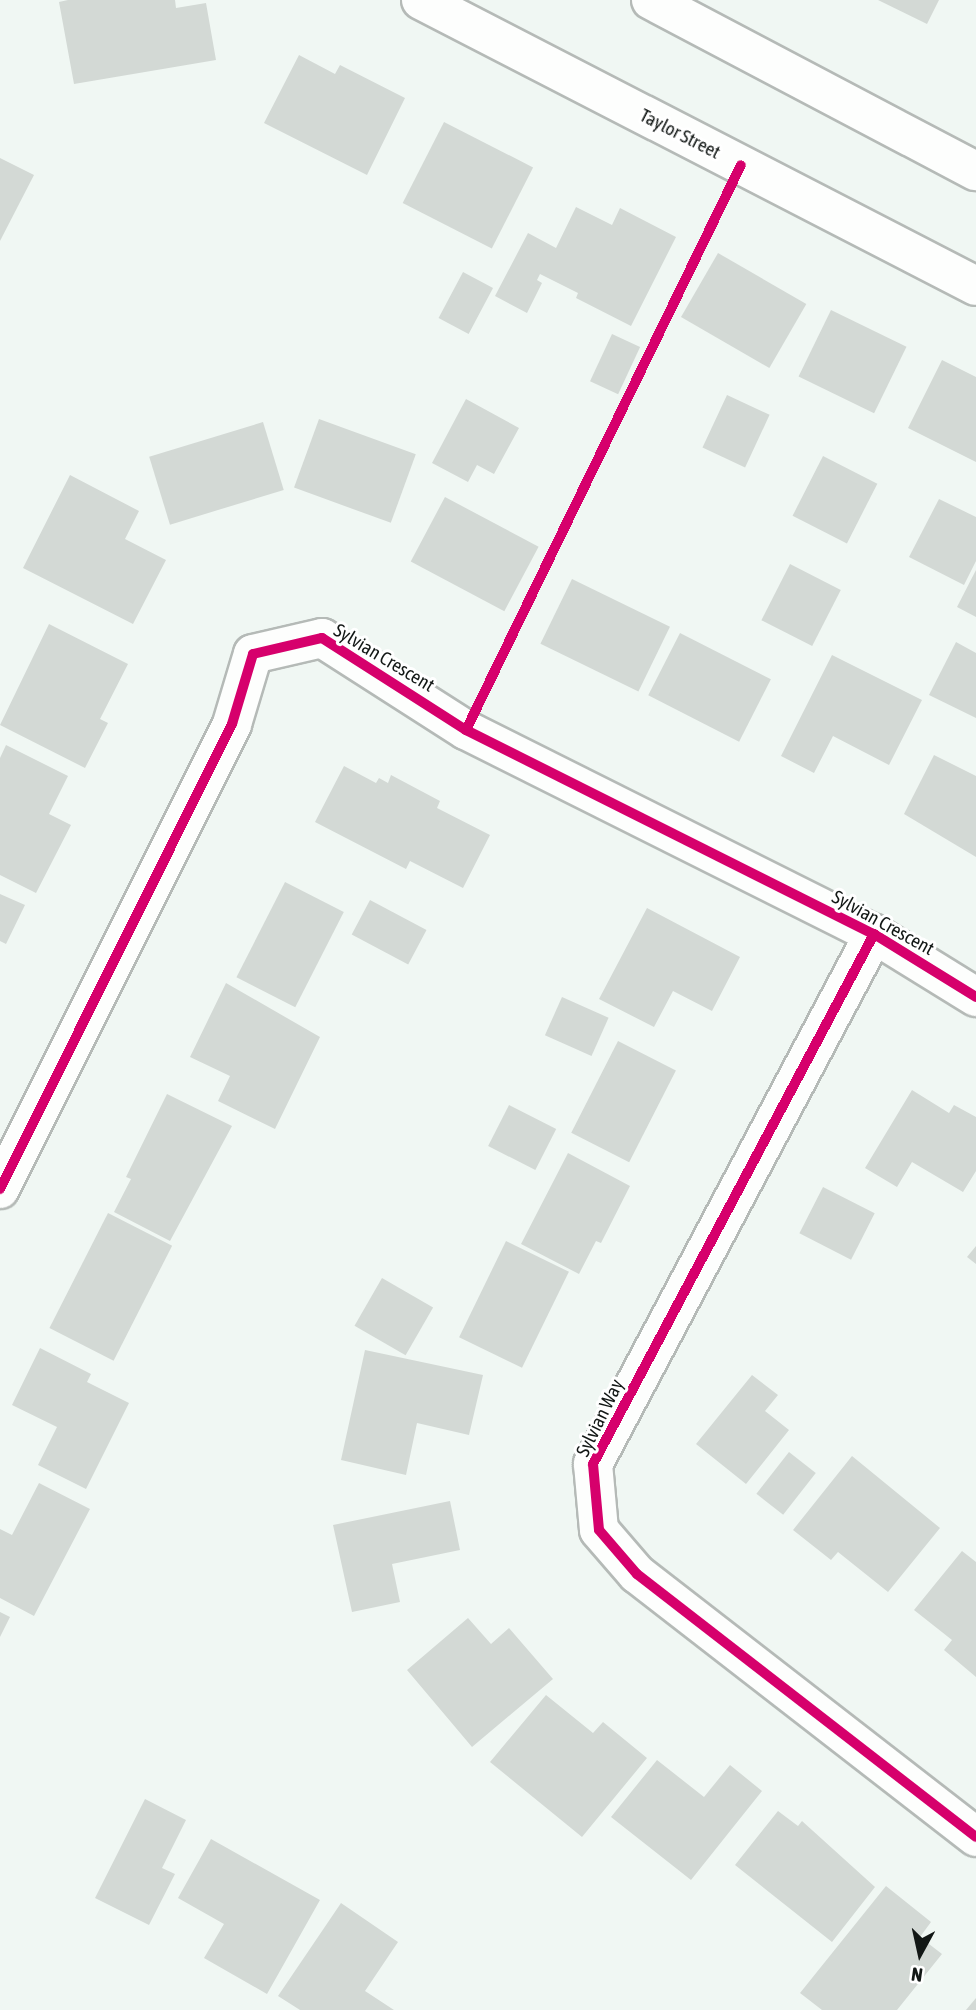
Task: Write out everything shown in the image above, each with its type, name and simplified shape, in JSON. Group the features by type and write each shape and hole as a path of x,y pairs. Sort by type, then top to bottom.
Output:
{"street":[{"name":"Taylor Street","path":"421,0 976,286"},
{"path":"650,0 976,171"},
{"name":"Sylvian Crescent","path":"0,1189 232,724 253,654 323,638 466,730 874,934 976,997"},
{"name":"Sylvian Way","path":"874,934 593,1464 599,1530 637,1574 976,1837"}],"building":[{"path":"175,0 176,8 206,3 216,60 74,84 59,2"},
{"path":"878,0 939,0 927,24"},
{"path":"299,55 335,74 340,65 405,98 367,175 264,123"},
{"path":"444,122 533,167 492,248 403,203"},
{"path":"0,158 34,175 0,241"},
{"path":"576,207 612,225 620,208 676,237 631,326 576,298 578,293 540,274 537,280 542,283 527,313 495,296 528,233 556,248"},
{"path":"718,253 806,304 769,368 681,317"},
{"path":"463,272 493,288 469,334 439,318"},
{"path":"831,310 906,347 874,413 799,377"},
{"path":"612,334 640,347 618,394 590,381"},
{"path":"942,360 976,377 976,462 908,428"},
{"path":"727,395 770,415 745,467 702,448"},
{"path":"466,399 519,428 494,474 477,465 468,482 432,463"},
{"path":"319,419 416,454 391,523 294,488"},
{"path":"263,422 284,490 170,525 149,457"},
{"path":"823,456 877,484 847,543 793,516"},
{"path":"70,475 139,511 125,539 166,560 133,624 23,568"},
{"path":"445,497 539,547 504,611 411,561"},
{"path":"939,499 976,517 976,561 964,585 909,557"},
{"path":"790,564 841,590 812,646 761,620"},
{"path":"976,570 976,617 957,607"},
{"path":"572,579 670,627 638,691 540,644"},
{"path":"49,624 128,664 100,719 108,723 85,768 0,725"},
{"path":"680,633 771,679 739,742 648,695"},
{"path":"956,642 976,653 976,718 929,695"},
{"path":"832,655 922,700 889,765 833,736 814,773 781,756"},
{"path":"6,745 68,776 49,814 71,825 36,893 0,875 0,758"},
{"path":"934,755 976,776 976,857 904,814"},
{"path":"344,766 376,783 379,778 388,783 391,775 440,801 437,808 490,835 463,888 410,861 406,869 315,822"},
{"path":"285,882 344,912 295,1007 236,977"},
{"path":"0,894 25,905 6,944 0,941"},
{"path":"370,900 427,930 408,964 352,934"},
{"path":"647,908 740,957 712,1011 673,991 654,1027 599,999"},
{"path":"226,983 320,1037 275,1129 218,1101 230,1076 190,1057"},
{"path":"562,997 609,1018 592,1056 545,1035"},
{"path":"618,1041 676,1071 629,1162 571,1133"},
{"path":"912,1090 949,1113 954,1105 976,1117 976,1171 963,1192 912,1162 897,1187 865,1168"},
{"path":"167,1094 232,1126 170,1241 114,1212 131,1179 126,1177"},
{"path":"509,1105 556,1129 535,1170 488,1146"},
{"path":"568,1153 630,1186 601,1243 596,1241 579,1274 521,1244"},
{"path":"823,1187 875,1213 851,1260 799,1233"},
{"path":"108,1213 172,1246 114,1361 49,1328"},
{"path":"506,1241 569,1272 522,1368 459,1337"},
{"path":"976,1246 976,1264 967,1257"},
{"path":"382,1278 433,1308 406,1355 354,1326"},
{"path":"40,1348 91,1374 87,1382 129,1403 86,1489 38,1465 57,1427 12,1405"},
{"path":"365,1350 483,1375 469,1435 417,1423 406,1475 341,1460"},
{"path":"752,1375 778,1395 765,1411 789,1430 746,1484 696,1444"},
{"path":"789,1452 816,1473 783,1515 756,1494"},
{"path":"852,1456 940,1528 888,1592 838,1552 831,1560 793,1530"},
{"path":"39,1483 90,1509 34,1616 0,1598 0,1529 12,1535"},
{"path":"450,1501 460,1550 392,1564 400,1602 352,1612 333,1525"},
{"path":"962,1551 976,1562 976,1677 944,1650 952,1640 914,1610"},
{"path":"0,1612 10,1617 0,1637"},
{"path":"468,1618 491,1644 509,1628 553,1679 472,1747 407,1670"},
{"path":"546,1695 593,1733 603,1722 647,1758 582,1837 490,1762"},
{"path":"657,1760 704,1797 730,1765 762,1791 691,1880 611,1817"},
{"path":"145,1799 186,1820 162,1868 175,1874 149,1925 95,1898"},
{"path":"778,1811 798,1826 802,1821 875,1887 832,1942 735,1865"},
{"path":"211,1839 320,1900 267,1994 204,1958 224,1924 178,1898"},
{"path":"886,1886 931,1922 920,1937 942,1954 897,2010 822,2010 800,1993"},
{"path":"341,1903 398,1942 365,1991 394,2010 300,2010 278,1996"},
{"path":"976,1998 976,2010 966,2010"}],"cycle path":[{"path":"466,730 741,165"},
{"path":"0,1189 232,724 253,654 322,638 466,730 874,934 976,997"},
{"path":"874,934 593,1464 599,1530 637,1574 976,1837"}]}
